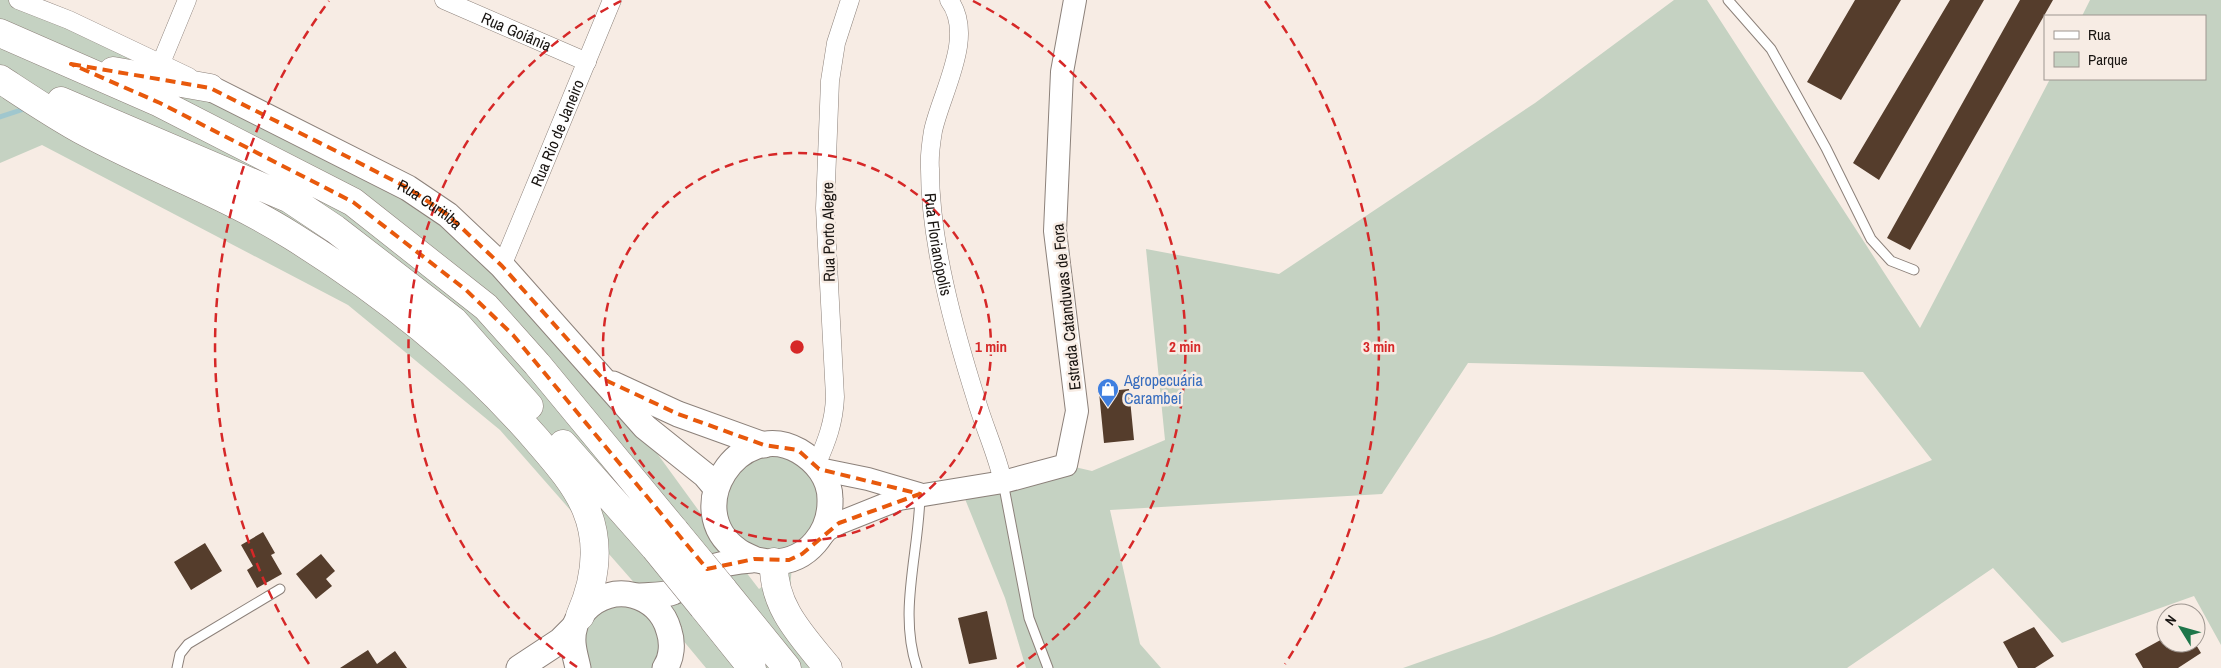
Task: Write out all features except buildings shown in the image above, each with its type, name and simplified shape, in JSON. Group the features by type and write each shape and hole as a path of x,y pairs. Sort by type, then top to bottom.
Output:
{"highway":[{"path":"0,33 160,103 353,202 486,308 538,364 665,539 703,607 752,668"},
{"path":"71,64 210,88"},
{"path":"0,75 290,199 336,229 454,321 665,539 713,579 787,668"},
{"path":"0,79 88,134 226,200 292,236 380,296 488,389 552,457 572,483 586,509 595,550 594,570 586,601 577,622"},
{"path":"764,561 784,609 828,668"}],"main road":[{"name":"Rua Curitiba","path":"210,88 408,188 448,214 502,266 645,427 705,475 716,488"},
{"path":"604,379 678,414 764,445"},
{"path":"639,596 672,592 713,579 764,561 788,560 802,554 813,545 825,530 830,512 830,493 824,475 818,466 798,450 781,445 764,445 748,450 733,460 722,473 716,488 714,503 715,517 711,547 713,579"},
{"path":"715,517 723,535 736,550 764,561"},
{"path":"665,668 668,664 672,641 672,592"},
{"path":"519,668 560,641 592,603 608,595 625,593 639,596 652,603 666,620 672,641"},
{"path":"577,622 573,647 578,668"}],"street":[{"path":"18,0 69,20 161,62 210,88"},
{"path":"161,62 187,0"},
{"name":"Rua Goiânia","path":"444,0 587,62"},
{"name":"Rua Rio de Janeiro","path":"502,266 612,0"},
{"name":"Rua Porto Alegre","path":"818,466 834,418 835,397 825,208 830,81 836,43 850,0"},
{"name":"Estrada Catanduvas de Fora","path":"813,545 827,530 839,523 899,499 920,494 1003,482 1066,465 1077,411 1055,231 1062,72 1075,0"},
{"name":"Rua Florianópolis","path":"950,2 958,20 958,38 954,65 933,131 930,168 934,219 945,287 976,400 1003,482"},
{"path":"818,466 920,494"}],"lane":[{"path":"1728,0 1771,49 1826,148 1871,239 1890,261 1914,270"},
{"path":"1003,482 1029,618 1048,668"},
{"path":"917,668 910,647 909,599 918,530 920,494"},
{"path":"177,668 180,654 188,644 280,589"}],"highlighted area":[{"path":"71,64 210,88 340,153 408,188 448,215 502,266 603,379 678,414 764,445 798,450 819,469 920,494 839,523 802,554 789,560 754,559 707,569 513,335 466,290 353,202 160,103"}],"green space":[{"path":"0,0 18,0 408,188 603,379 699,511 759,589 792,565 790,591 828,668 706,668 652,603 500,430 348,305 42,145 0,163"},
{"path":"1674,0 1707,0 1920,328 2049,80 2206,80 2206,15 2082,15 2090,0 2221,0 2221,645 2206,618 2206,603 2198,603 2194,596 2174,603 2156,603 2156,610 2062,643 1993,568 1847,668 1403,668 1494,636 1932,460 1863,372 1468,363 1382,494 1110,510 1140,644 1161,668 1026,668 1005,598 963,494 1066,465 1092,471 1165,440 1146,249 1279,274 1535,103"},
{"path":"746,453 805,458 827,516 790,557 734,545 718,489"},
{"path":"608,598 664,621 662,668 581,668 577,627"}],"waterway":[{"path":"0,117 24,109"}],"place":[{"name":"Agropecuária Carambeí","path":"1108,408"}]}
